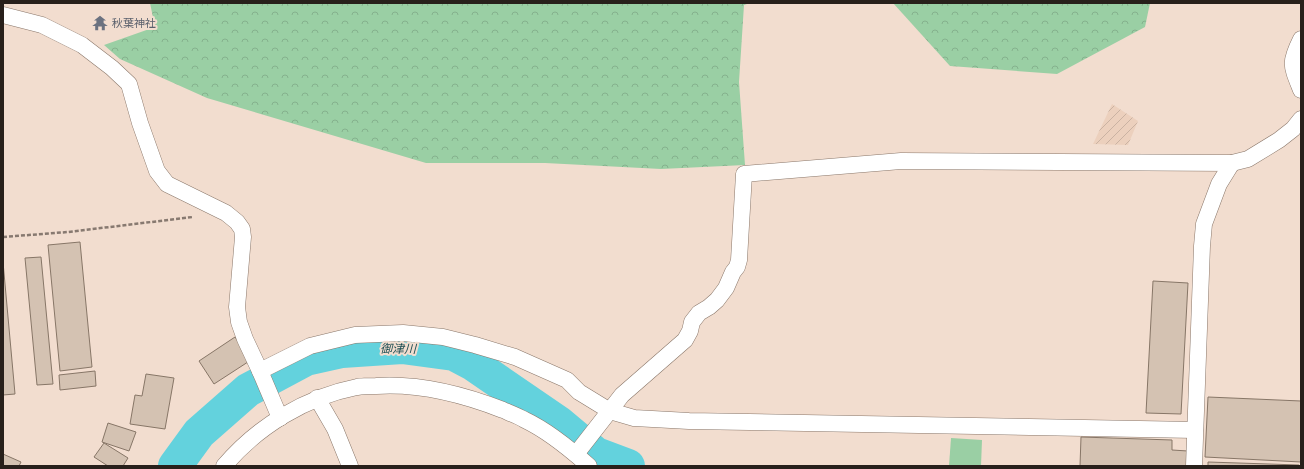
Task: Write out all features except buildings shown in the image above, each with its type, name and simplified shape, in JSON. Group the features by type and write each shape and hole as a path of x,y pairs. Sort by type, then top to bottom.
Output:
{"street":[{"path":"3,15 42,25 82,45 112,68 129,84 140,123 157,171 166,184 226,213 237,222 242,229 243,237 237,307 239,322 277,413"},
{"path":"1301,39 1291,61 1301,90"},
{"path":"579,450 622,395 685,340 690,331 692,322 699,313 713,304 726,288 739,260 744,174 901,161 1232,164 1248,159 1279,140 1301,119"},
{"path":"1194,466 1204,224 1219,184 1232,164"},
{"path":"260,371 310,346 355,335 403,333 443,337 515,357 567,380 579,392 608,413 634,418 1196,430"},
{"path":"224,466 277,413 317,398 358,387 395,385 433,389 493,406 526,420 548,434 579,450 589,466"},
{"path":"317,398 335,430 350,466"}],"path":[{"path":"3,237 68,232 195,217"}],"shaded area":[{"path":"1112,104 1138,121 1128,145 1093,144"}],"green space":[{"path":"150,3 750,3 744,5 739,82 745,165 661,169 545,163 426,163 207,98 120,59 104,45 155,27"},
{"path":"893,3 1150,3 1145,27 1057,74 950,66"},
{"path":"951,438 982,440 981,466 949,466"}],"waterway":[{"name":"御津川","path":"175,466 199,433 248,390 306,359 342,351 402,347 454,354 473,364 559,423 596,454 628,466"}],"place":[{"name":"秋葉神社","path":"100,23"}]}
